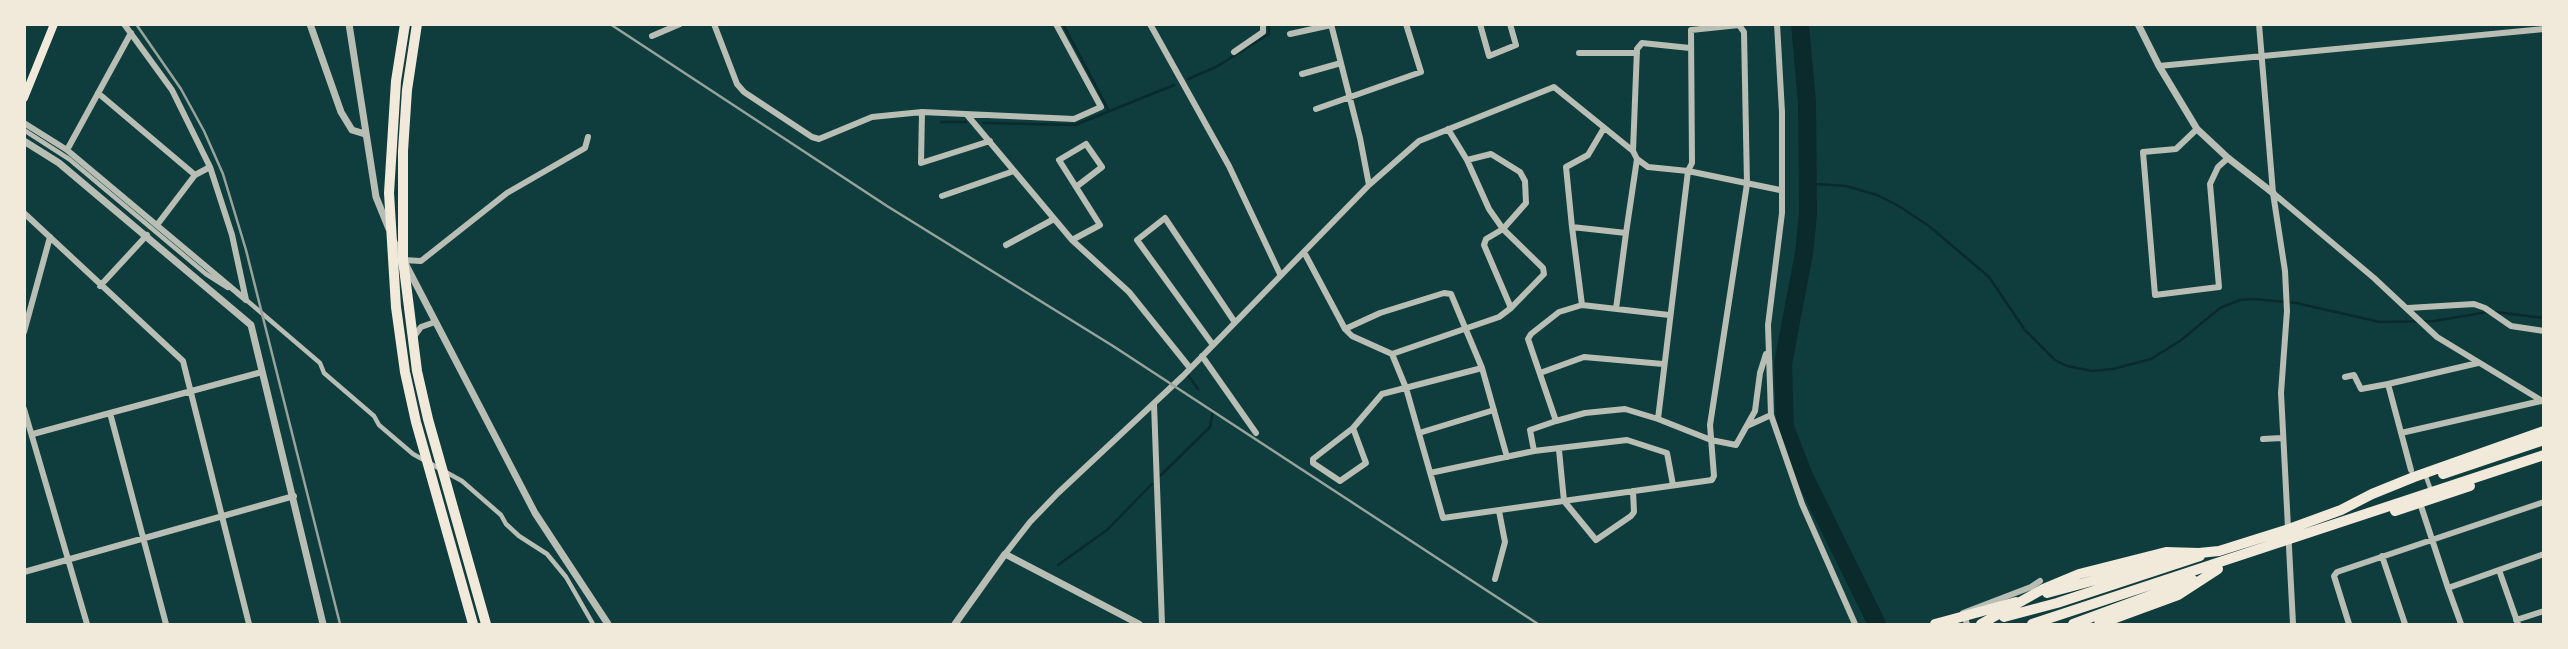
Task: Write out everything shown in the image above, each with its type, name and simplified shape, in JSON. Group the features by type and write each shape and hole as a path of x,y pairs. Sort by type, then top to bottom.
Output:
{"highway":[{"path":"405,24 396,81 388,193 396,307 405,372 416,422 473,625"},
{"path":"417,24 407,90 403,151 403,260 417,371 486,625"},
{"path":"1975,624 2079,574 2166,552 2219,551 2341,510 2372,494 2543,430"},
{"path":"1975,624 2126,581 2543,440"},
{"path":"2032,625 2543,455"},
{"path":"2073,625 2146,599 2290,541 2434,499 2543,461"},
{"path":"1935,625 2136,568 2199,553"},
{"path":"2099,625 2178,595 2210,573"}],"main road":[{"path":"24,98 54,24"}],"street":[{"path":"24,123 67,150 246,300 232,235 210,167 172,90 124,24"},
{"path":"310,24 341,112 352,130 365,134"},
{"path":"349,24 376,197 391,236 534,513 608,625"},
{"path":"652,36 680,24"},
{"path":"714,24 737,84 744,92 819,139 873,117 922,112 1074,119 1101,107 1056,24"},
{"path":"1150,24 1230,166 1280,274"},
{"path":"1234,52 1263,32 1263,24"},
{"path":"1316,109 1422,72 1406,24"},
{"path":"1480,24 1489,56 1516,46 1510,24"},
{"path":"1777,24 1782,112 1782,213 1768,325 1771,415 1802,504 1855,625"},
{"path":"2138,24 2159,66 2197,129 2408,309 2437,337 2542,402"},
{"path":"2259,24 2273,193 2285,271 2287,311 2281,393 2282,438 2293,625"},
{"path":"1290,34 1331,25 1369,185"},
{"path":"1392,354 1406,388 1443,518 1712,480 1714,476 1710,425 1747,184 1744,32 1739,25 1691,30 1692,163 1688,171 1658,419"},
{"path":"2159,66 2543,29"},
{"path":"67,150 131,33"},
{"path":"1633,151 1637,53 1642,43 1690,48"},
{"path":"1578,52 1637,53"},
{"path":"1302,74 1341,63"},
{"path":"955,625 1030,522 1154,404 1369,185 1419,141 1555,87 1633,151 1637,159 1648,167 1688,171 1780,190"},
{"path":"98,93 195,175"},
{"path":"922,112 921,163 989,141"},
{"path":"968,116 1072,240 1129,292 1189,368"},
{"path":"1582,305 1566,167 1588,155 1604,128"},
{"path":"1304,252 1345,328 1352,336 1392,354 1466,330 1499,317 1511,308 1544,274 1544,268 1503,229 1489,209 1467,160 1448,129"},
{"path":"2197,129 2176,149 2143,152 2155,295 2219,287 2210,184 2218,167 2228,158"},
{"path":"24,130 69,159 216,282 235,291 320,363 324,373 413,454 462,481 501,514 506,524 519,536 553,559 593,625"},
{"path":"403,260 421,261 507,193 585,148 588,137"},
{"path":"24,141 59,163 251,325 323,625"},
{"path":"1072,240 1100,225 1076,187 1059,160 1086,144 1102,167 1076,187"},
{"path":"1467,160 1491,154 1520,172 1525,181 1526,203 1503,229 1486,239 1484,245 1511,308"},
{"path":"1616,309 1637,159"},
{"path":"157,225 195,175 210,167"},
{"path":"942,196 1014,172"},
{"path":"24,213 183,361 249,625"},
{"path":"1213,345 1138,240 1166,218 1234,321"},
{"path":"1006,245 1054,219"},
{"path":"1572,227 1626,233"},
{"path":"100,286 147,235"},
{"path":"24,332 50,237"},
{"path":"1345,328 1380,313 1444,293 1451,294 1482,368 1507,457"},
{"path":"2408,309 2474,304 2485,308 2511,326 2543,331"},
{"path":"1556,421 1528,339 1559,312 1582,305 1669,315"},
{"path":"413,338 421,327 435,322"},
{"path":"1534,452 1530,430 1585,413 1625,409 1711,440 1736,445 1755,411 1760,373 1767,348"},
{"path":"1202,356 1256,433"},
{"path":"1540,373 1584,357 1663,364"},
{"path":"2345,377 2354,375 2361,388 2477,363"},
{"path":"1353,428 1366,463 1340,481 1313,463 1314,459 1353,428 1382,394 1482,368"},
{"path":"33,434 262,372"},
{"path":"2388,384 2412,470"},
{"path":"2401,433 2542,402"},
{"path":"1154,404 1162,625"},
{"path":"24,409 87,625"},
{"path":"1419,433 1494,410"},
{"path":"110,413 145,537 166,625"},
{"path":"1746,426 1771,415"},
{"path":"2263,439 2282,438"},
{"path":"1430,473 1534,452 1628,440 1667,453 1673,485"},
{"path":"1559,450 1564,501 1595,540 1631,516 1633,491"},
{"path":"2425,474 2434,499"},
{"path":"24,572 294,496"},
{"path":"2349,625 2334,576 2337,572 2543,502"},
{"path":"2420,503 2460,625"},
{"path":"1496,579 1505,542 1499,511"},
{"path":"1005,554 1139,625"},
{"path":"2448,588 2543,554"},
{"path":"2382,556 2405,625"},
{"path":"2499,569 2517,622 2543,611"},
{"path":"1975,624 1963,613 2040,581"}],"waterway":[{"path":"1063,24 1109,111"},
{"path":"1188,79 1216,67 1269,34 1269,24"},
{"path":"1800,24 1807,102 1808,214 1804,253 1783,364 1785,427 1804,476 1877,624"},
{"path":"984,123 1075,125 1174,85"},
{"path":"941,122 966,122"},
{"path":"1809,180 1816,184 1846,186 1877,195 1929,226 1989,277 2025,330 2055,360 2067,366 2092,371 2113,369 2151,359 2180,341 2220,308 2240,300 2296,303 2380,322 2434,321 2488,312"},
{"path":"2495,312 2544,318"},
{"path":"1188,375 1198,389"},
{"path":"1160,476 1210,427 1213,410"},
{"path":"1058,565 1107,530 1152,484"}],"railway":[{"path":"136,24 181,89 223,174 246,250 340,624"},
{"path":"610,24 887,206 1113,346 1538,624"}]}
